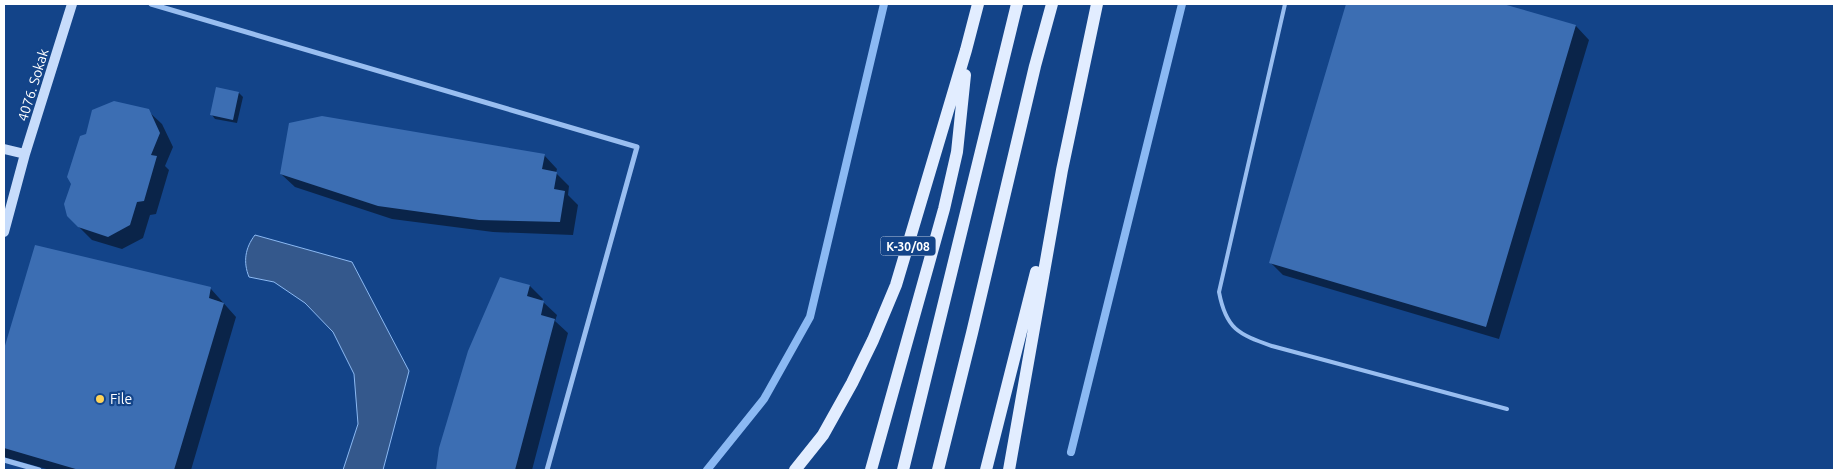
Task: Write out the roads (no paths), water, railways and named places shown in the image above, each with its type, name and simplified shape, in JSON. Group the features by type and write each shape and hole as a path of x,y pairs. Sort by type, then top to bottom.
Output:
{"main road":[{"name":"4076. Sokak","path":"4,232 72,4"},
{"name":"K-30/08","path":"796,470 823,435 852,383 896,286 978,4"},
{"path":"903,470 1017,4"},
{"path":"938,470 1035,66 1052,4"},
{"path":"1009,470 1062,170 1097,4"},
{"path":"871,470 944,210 957,152 966,50"},
{"path":"4,149 26,154"},
{"path":"986,470 1062,170"}],"street":[{"path":"151,4 637,147 548,470"},
{"path":"4,460 39,470"}],"lane":[{"path":"1285,4 1228,246 1219,292 1222,308 1230,324 1247,337 1272,346 1507,409"}],"water":[{"path":"255,235 352,262 409,371 383,470 343,470 358,424 354,374 333,332 305,303 274,282 249,277 246,255"}],"waterway":[{"path":"707,470 764,399 810,317 884,4"},
{"path":"1071,452 1182,4"}],"place":[{"name":"File","path":"100,399"}]}
